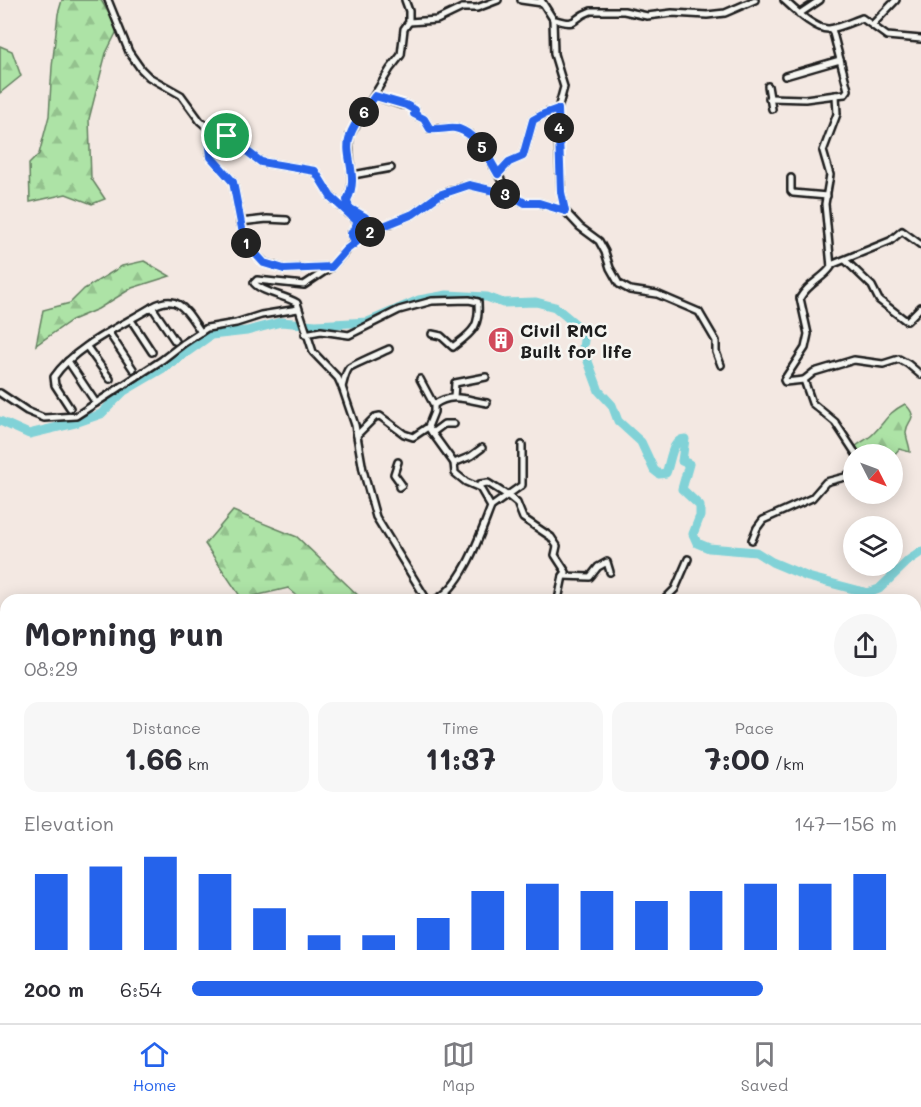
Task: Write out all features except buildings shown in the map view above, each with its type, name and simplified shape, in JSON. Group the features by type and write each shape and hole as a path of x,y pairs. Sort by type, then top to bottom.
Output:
{"street":[{"path":"108,0 129,52 148,77 181,95 208,128 227,136 261,162 315,171 331,197 358,222 351,234 355,241"},
{"path":"369,232 371,225 365,217 349,208 347,200 351,194 353,175 350,135 401,55 404,29 409,22 409,11 405,0"},
{"path":"409,22 437,20 462,9 477,8 498,0"},
{"path":"521,0 541,1 553,19 554,54 564,87 558,109 561,192 565,211"},
{"path":"553,19 571,24 591,11 624,11 646,16 672,13 707,15 725,13 744,2 755,0"},
{"path":"784,0 799,15 824,29 832,29 861,18 873,24 887,36 921,39"},
{"path":"799,15 820,0"},
{"path":"873,24 896,0"},
{"path":"769,98 805,99 846,94 848,90 832,29"},
{"path":"785,76 840,60"},
{"path":"768,86 772,109"},
{"path":"836,95 837,114 823,149 823,156 830,175 825,204 831,265 828,271 809,285 800,298 808,334 805,348 784,380 804,380 814,372 854,360 883,364 899,359 921,375"},
{"path":"375,96 415,110 414,114 424,119 430,129 453,128 468,132 489,155 505,187 516,198"},
{"path":"498,174 509,162 523,156 533,120 558,109"},
{"path":"208,128 211,157 233,182 244,239 264,263 284,269 331,267"},
{"path":"353,175 391,168"},
{"path":"791,178 793,193 827,196"},
{"path":"423,594 376,517 363,470 357,435 338,378 313,352 304,331 297,303 259,288 254,283 257,280 304,285 331,267 355,241 369,232 413,214 439,195 469,185 516,198 525,203 539,203 565,211 580,227 599,241 620,285 630,290 657,294 699,312 716,341 716,352 721,365"},
{"path":"240,222 267,219 287,220"},
{"path":"831,265 890,241 902,231 921,245"},
{"path":"845,260 872,286 879,300 905,320 908,321 921,307"},
{"path":"304,331 349,335 399,310 432,302 469,300 478,302 479,320 476,327 453,347 441,336 432,334"},
{"path":"70,408 55,385 54,377 68,361 87,347 152,307 163,301 174,302 183,307 201,332"},
{"path":"152,307 175,341"},
{"path":"0,393 27,411 44,418 76,416 207,328 236,323 261,315 299,313"},
{"path":"130,320 152,352"},
{"path":"109,333 133,369"},
{"path":"87,347 110,379"},
{"path":"342,387 348,369 352,365 389,349"},
{"path":"68,361 96,403"},
{"path":"454,397 455,382 486,377"},
{"path":"357,435 375,417 380,416 404,434 413,436 428,427 434,412 434,405 420,379"},
{"path":"804,380 813,403 835,422 849,444"},
{"path":"434,405 446,398 454,397 487,403"},
{"path":"432,433 444,424 454,424"},
{"path":"428,427 454,463 455,473 466,482 480,488 491,507"},
{"path":"445,594 472,555 491,507 522,485 522,445"},
{"path":"454,463 471,456 482,448"},
{"path":"398,462 394,474 402,485 399,487"},
{"path":"752,540 763,520 812,498 826,482 843,478"},
{"path":"480,488 480,484 488,483 507,495 517,503 523,518 551,537 557,546 555,555 566,572 559,594"},
{"path":"670,594 675,589 688,559"},
{"path":"563,576 590,577 598,567 607,562 610,572"}],"green space":[{"path":"62,0 101,0 118,29 106,53 89,119 91,178 105,199 92,204 66,194 30,202 29,164 39,154 49,116 52,67 58,14"},
{"path":"0,46 12,51 21,76 0,93"},
{"path":"144,261 170,276 132,288 98,309 72,320 36,345 43,310 70,303 84,289 122,266"},
{"path":"905,404 912,413 912,419 906,432 910,452 903,450 903,444 859,444 873,434 894,411"},
{"path":"233,511 297,537 357,594 295,594 288,588 263,594 239,594 205,544"}],"waterway":[{"path":"0,421 29,434 101,414 124,391 170,364 211,335 247,331 281,322 316,325 368,322 419,300 447,295 487,297 503,303 536,302 555,307 585,332 583,348 599,391 612,405 618,421 641,442 654,470 659,474 666,473 674,447 680,440 685,439 682,461 689,464 682,489 700,506 700,516 693,534 697,543 709,548 756,552 772,562 808,577 868,593 879,589 909,560 921,552"}],"place":[{"name":"Civil RMC Built for life","path":"501,340"}],"route":[{"path":"227,136 208,128 211,157 233,182 244,239 264,263 284,269 331,267 355,241 369,232 413,214 439,195 469,185 511,195 525,203 539,203 565,211 561,192 558,109 533,120 523,156 509,162 498,174 489,155 468,132 453,128 430,129 424,119 414,114 415,110 375,96 350,135 353,175 351,194 347,200 349,208 365,217 371,225 369,232 366,234 355,241 351,234 358,222 331,197 315,171 261,162 227,136"}]}
